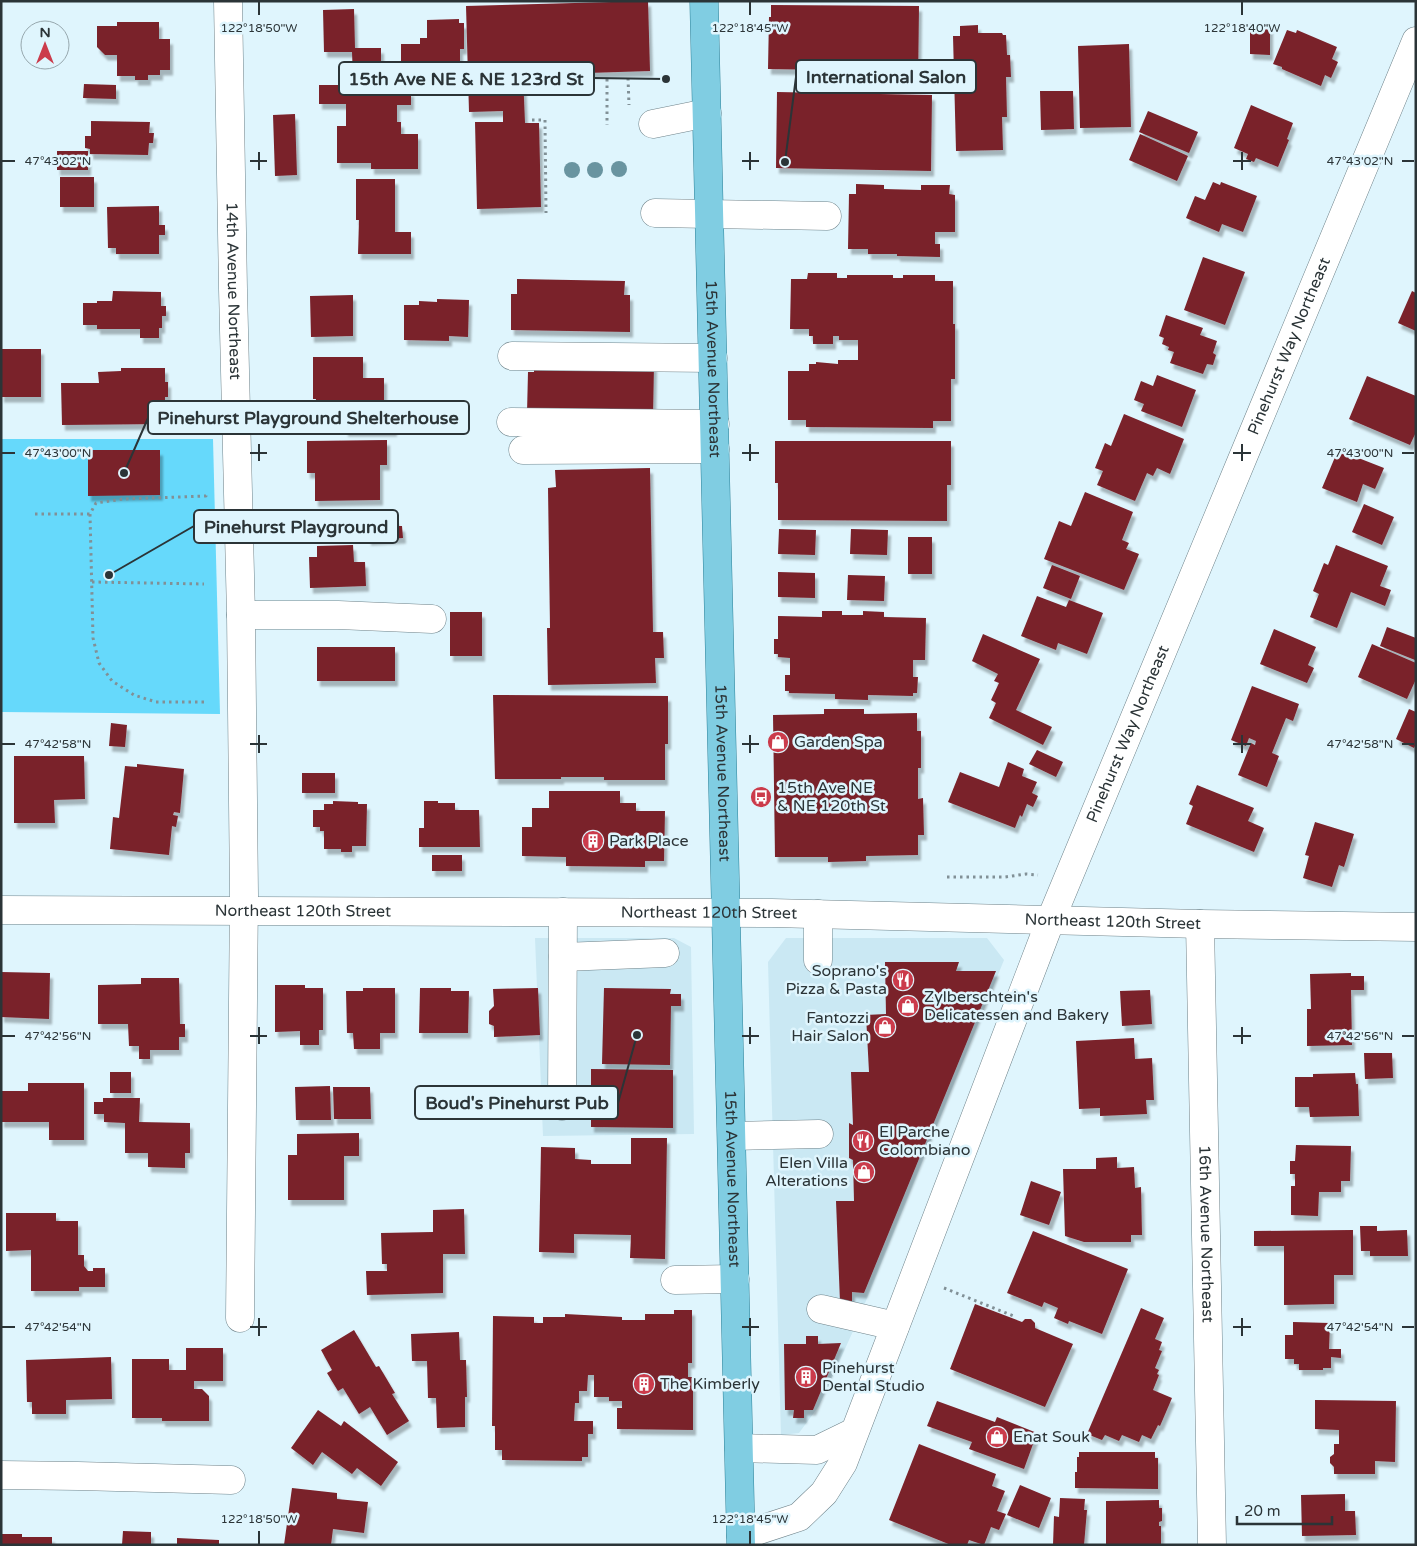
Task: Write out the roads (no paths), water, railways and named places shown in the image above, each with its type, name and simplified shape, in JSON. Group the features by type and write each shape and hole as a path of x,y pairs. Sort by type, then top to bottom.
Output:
{"main road":[{"name":"15th Avenue Northeast","path":"704,1 741,1541"}],"street":[{"name":"14th Avenue Northeast","path":"228,1 244,910 240,1318"},
{"name":"Pinehurst Way Northeast","path":"741,1541 799,1517 824,1493 843,1463 1051,919 1416,41"},
{"path":"653,124 707,113"},
{"path":"655,213 827,216"},
{"path":"512,356 713,358"},
{"path":"511,422 715,437"},
{"path":"523,450 715,437"},
{"path":"240,614 338,615 432,619"},
{"name":"Northeast 120th Street","path":"1,910 726,912 1200,924 1416,927"},
{"path":"562,1106 564,912"},
{"path":"818,914 818,960"},
{"name":"16th Avenue Northeast","path":"1200,924 1212,1545"},
{"path":"563,957 665,954"},
{"path":"732,1136 819,1134"},
{"path":"675,1280 735,1279"},
{"path":"820,1309 895,1326"},
{"path":"739,1448 817,1450 854,1432"},
{"path":"1,1475 231,1480"}],"place":[{"name":"15th Ave NE & NE 123rd St","path":"666,79"},
{"name":"International Salon","path":"785,162"},
{"name":"Pinehurst Playground Shelterhouse","path":"124,473"},
{"name":"Pinehurst Playground","path":"109,575"},
{"name":"Garden Spa","path":"778,742"},
{"name":"15th Ave NE & NE 120th St","path":"761,797"},
{"name":"Park Place","path":"593,841"},
{"name":"Soprano's Pizza & Pasta","path":"903,980"},
{"name":"Zylberschtein's Delicatessen and Bakery","path":"908,1006"},
{"name":"Fantozzi Hair Salon","path":"885,1027"},
{"name":"Boud's Pinehurst Pub","path":"637,1035"},
{"name":"El Parche Colombiano","path":"863,1141"},
{"name":"Elen Villa Alterations","path":"864,1172"},
{"name":"Pinehurst Dental Studio","path":"806,1377"},
{"name":"The Kimberly","path":"644,1384"},
{"name":"Enat Souk","path":"997,1437"}]}
